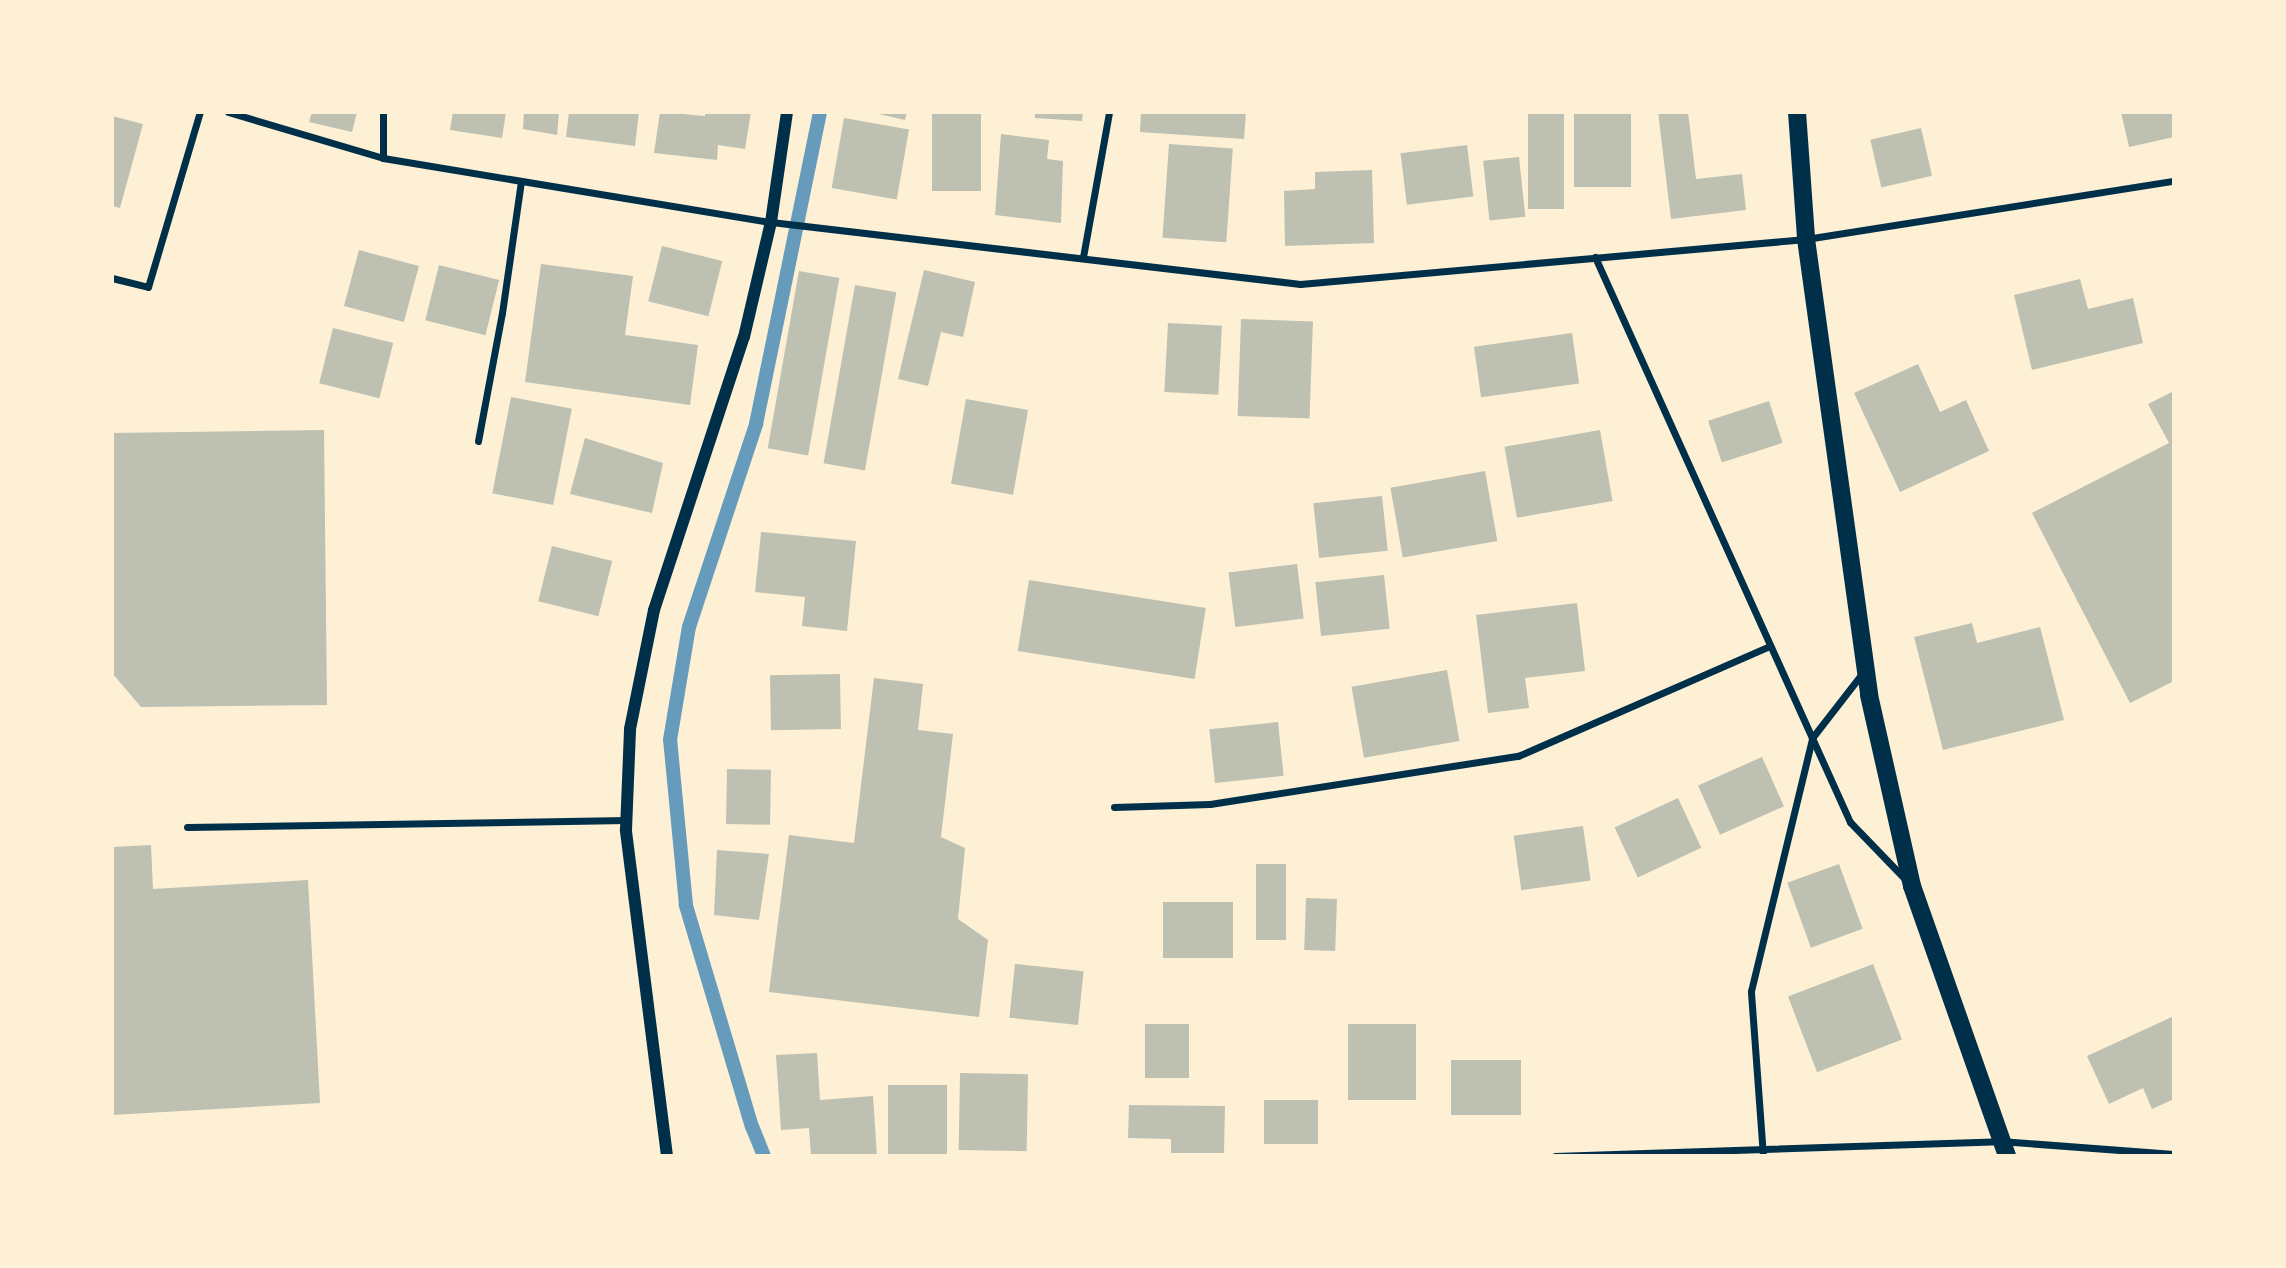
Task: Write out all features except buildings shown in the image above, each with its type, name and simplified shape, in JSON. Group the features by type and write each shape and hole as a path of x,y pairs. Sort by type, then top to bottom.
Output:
{"main road":[{"path":"1797,112 1806,239 1865,669 1912,886 2003,1149"}],"street":[{"path":"112,278 148,287 200,112"},
{"path":"228,112 383,158 771,222 1300,284 1806,239 2174,181"},
{"path":"383,112 383,158"},
{"path":"667,1156 627,820 630,729 654,610 744,337 771,222 787,112"},
{"path":"1083,257 1109,112"},
{"path":"478,441 502,313 521,181"},
{"path":"1595,257 1850,822 1912,886"},
{"path":"1114,807 1210,804 1518,756 1770,646"},
{"path":"1762,1153 1751,991 1812,738 1865,669"},
{"path":"187,828 627,820"},
{"path":"1555,1156 2003,1149 2174,1154"}],"waterway":[{"path":"764,1156 752,1127 686,905 670,740 689,627 756,424 820,112"}]}
